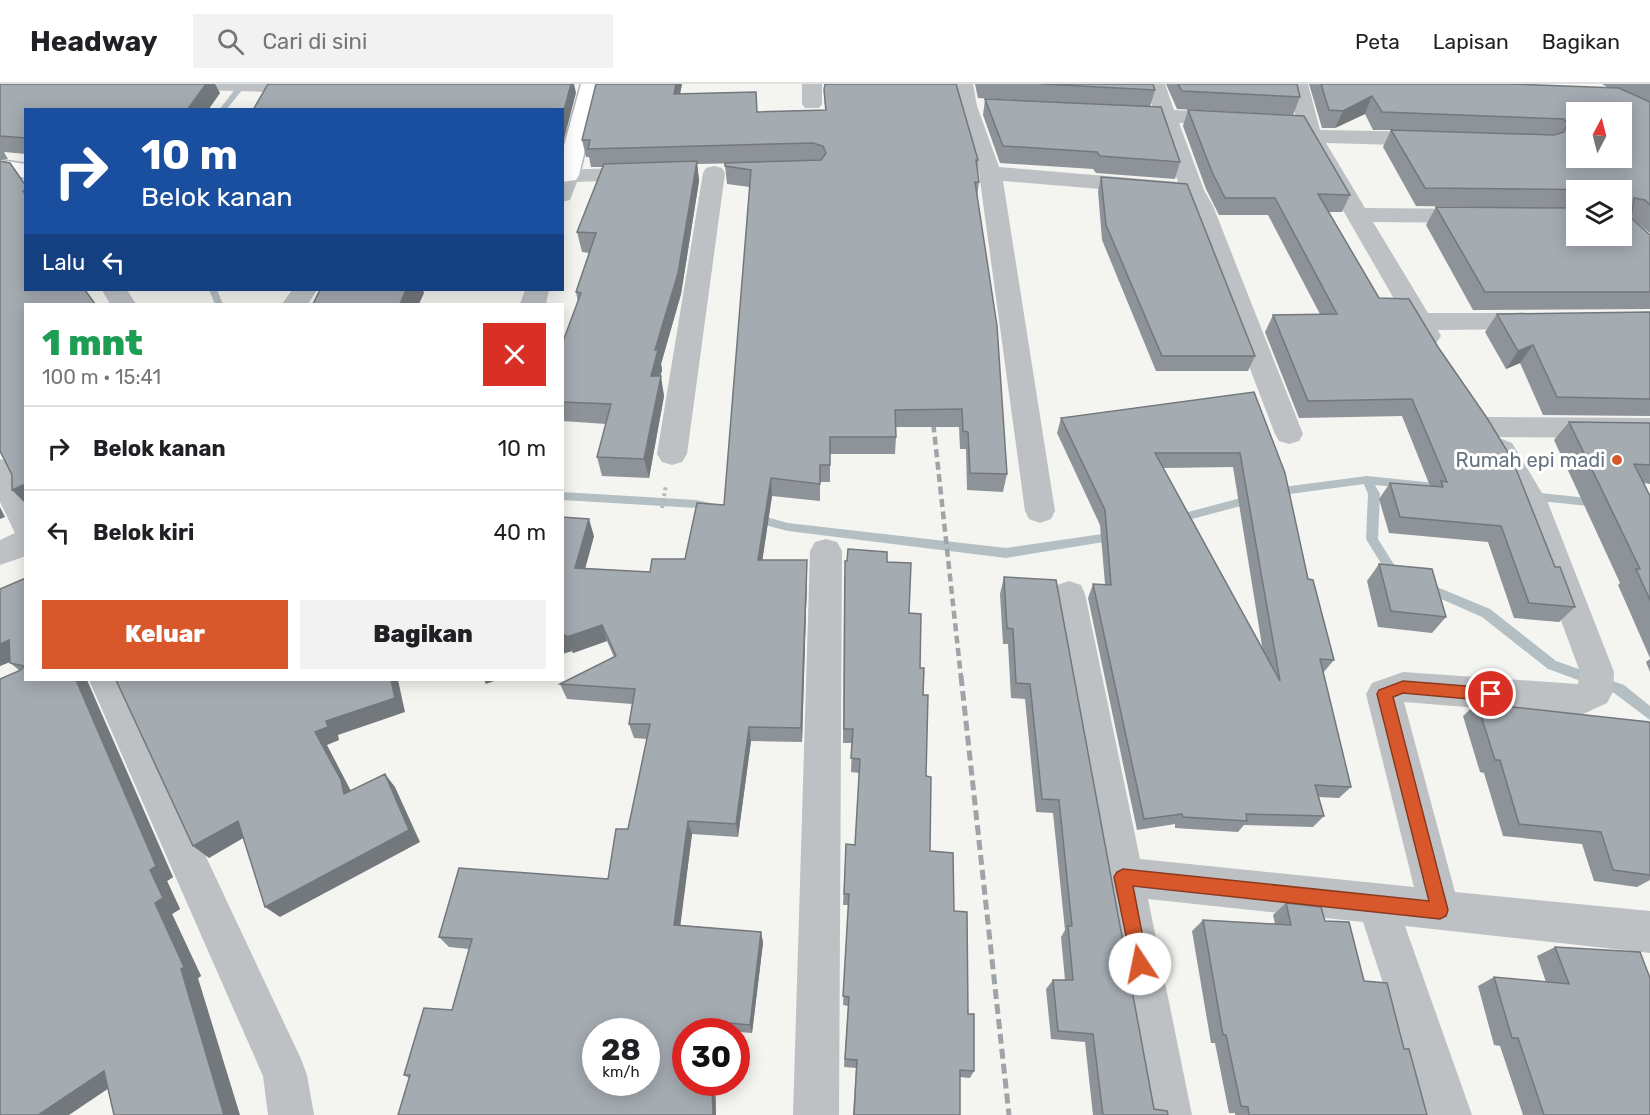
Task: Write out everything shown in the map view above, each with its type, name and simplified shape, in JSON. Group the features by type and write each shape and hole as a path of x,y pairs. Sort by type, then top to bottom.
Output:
{"street":[{"path":"963,84 967,106 990,173 1040,511"},
{"path":"1155,84 1192,190 1201,206 1289,434"},
{"path":"1298,84 1300,127 1358,215 1418,322 1444,360"},
{"path":"569,86 591,85 564,182 703,173 672,454"},
{"path":"209,88 328,87"},
{"path":"967,106 990,108"},
{"path":"1097,112 1249,120"},
{"path":"1300,127 1453,139"},
{"path":"0,167 24,171"},
{"path":"990,173 1192,190"},
{"path":"1358,215 1500,216"},
{"path":"1418,322 1557,320"},
{"path":"1440,910 1384,694 1403,687 1579,701 1596,682 1526,492 1482,417 1650,428"},
{"path":"0,470 24,521"},
{"path":"0,553 24,543"},
{"path":"816,1115 826,551"},
{"path":"1069,594 1169,1115"},
{"path":"106,681 285,1075 291,1115"},
{"path":"1123,877 1440,910 1646,939"},
{"path":"1377,904 1449,1115"}],"building":[{"path":"0,84 206,84 188,108 24,108 24,138 0,136"},
{"path":"268,84 571,84 564,110 564,108 254,108"},
{"path":"596,84 676,84 674,94 756,92 757,112 826,110 825,84 956,84 978,160 976,160 979,182 975,182 997,326 1007,474 970,473 968,432 963,431 962,409 895,410 896,437 830,437 830,465 820,465 820,484 771,478 758,560 807,560 801,728 749,727 736,824 688,821 674,925 761,932 750,1025 750,1018 672,1018 672,1096 712,1096 713,1115 398,1115 410,1075 404,1075 424,1008 452,1010 472,939 439,937 459,868 608,879 616,829 628,829 650,724 629,724 635,689 560,684 616,656 602,625 567,637 564,636 564,517 589,519 575,568 650,572 652,559 685,559 697,503 724,505 751,170 725,166 725,163 821,160 826,153 823,146 813,143 588,149 590,140 582,140"},
{"path":"1042,84 1153,84 1155,90"},
{"path":"1178,84 1297,84 1300,97 1182,91"},
{"path":"1321,84 1511,84 1619,88 1650,102 1650,205 1645,200 1634,198 1632,211 1632,180 1566,180 1566,189 1425,188 1391,130 1554,135 1564,132 1566,127 1566,168 1632,168 1632,102 1566,102 1566,122 1564,119 1382,112 1372,96 1343,111 1329,110"},
{"path":"985,99 1161,107 1180,162 1100,156 1097,152 1003,146"},
{"path":"1188,110 1304,116 1350,195 1318,194 1379,298 1409,299 1438,347 1487,418 1512,459 1555,567 1560,567 1575,607 1529,603 1501,526 1400,517 1390,483 1443,487 1441,481 1447,482 1412,399 1308,401 1273,315 1337,314 1275,198 1225,198 1212,172"},
{"path":"0,161 10,163 24,183 24,291 86,291 94,303 24,303 24,487 23,485 12,490 12,475 0,451"},
{"path":"697,161 678,273 655,350 658,350 651,376 661,376 644,459 597,457 611,404 564,402 564,339 581,293 576,292 596,233 577,232 604,164"},
{"path":"1101,177 1187,184 1255,356 1162,356 1106,225"},
{"path":"1436,207 1566,208 1566,246 1632,246 1632,219 1650,235 1650,292 1485,292"},
{"path":"320,291 406,291 400,303 314,303"},
{"path":"1650,312 1650,399 1557,397 1533,345 1518,351 1497,314"},
{"path":"1254,392 1285,473 1308,579 1313,580 1334,660 1320,659 1351,787 1315,785 1324,816 1246,814 1247,821 1183,817 1182,814 1144,819 1093,584 1111,585 1105,510 1061,418","holes":["1155,453 1240,453 1280,681"]},
{"path":"1569,422 1650,423 1650,465 1634,464 1650,496 1650,600 1636,569 1640,569"},
{"path":"848,549 887,552 887,562 911,563 909,613 921,614 920,668 924,668 923,695 928,695 926,776 931,777 930,851 953,853 954,911 967,912 968,1014 974,1014 974,1071 960,1070 960,1115 854,1115 857,1060 845,1059 849,997 843,996 849,894 844,894 846,844 855,845 860,759 851,758 853,729 844,729 845,561 847,561"},
{"path":"1379,564 1432,569 1446,617 1391,611"},
{"path":"1004,577 1056,580 1154,1109 1167,1111 1168,1115 1103,1115 1093,1034 1058,1031 1053,980 1073,980 1068,926 1072,926 1059,800 1042,799 1030,684 1016,683 1013,629 1007,628"},
{"path":"24,579 24,666 10,663 9,640 0,644 0,589"},
{"path":"24,666 24,681 76,681 156,866 150,870 163,898 155,903 184,967 181,969 224,1115 114,1115 104,1071 38,1115 0,1115 0,679 21,670"},
{"path":"116,681 391,681 395,698 326,721 328,727 315,732 341,780 344,794 385,774 409,830 265,907 238,821 193,846"},
{"path":"1477,703 1649,722 1650,875 1613,870 1601,832 1519,824 1500,760 1495,760"},
{"path":"1286,903 1321,907 1325,921 1349,922 1364,981 1387,983 1404,1049 1409,1049 1427,1115 1249,1115 1248,1107 1241,1106 1226,1035 1223,1035 1203,920 1291,925"},
{"path":"1555,947 1640,952 1650,978 1650,1115 1544,1115 1518,1038 1512,1038 1494,977 1569,984"}],"waterway":[{"path":"224,108 243,84"},
{"path":"213,291 219,303"},
{"path":"1275,492 1367,480"},
{"path":"1367,480 1445,488"},
{"path":"1367,480 1374,494 1372,539 1394,575 1398,576"},
{"path":"564,496 696,504 711,507"},
{"path":"1531,496 1597,503"},
{"path":"1173,520 1252,499"},
{"path":"754,518 788,527 1006,553 1116,536"},
{"path":"1425,587 1486,613 1552,665 1619,689 1650,714"}],"railway":[{"path":"932,412 961,677"},
{"path":"961,676 1009,1115"}],"place":[{"name":"Rumah epi madi","path":"1617,460"}],"route":[{"path":"1140,964 1123,877 1440,910 1384,694 1403,687 1491,694"}]}
